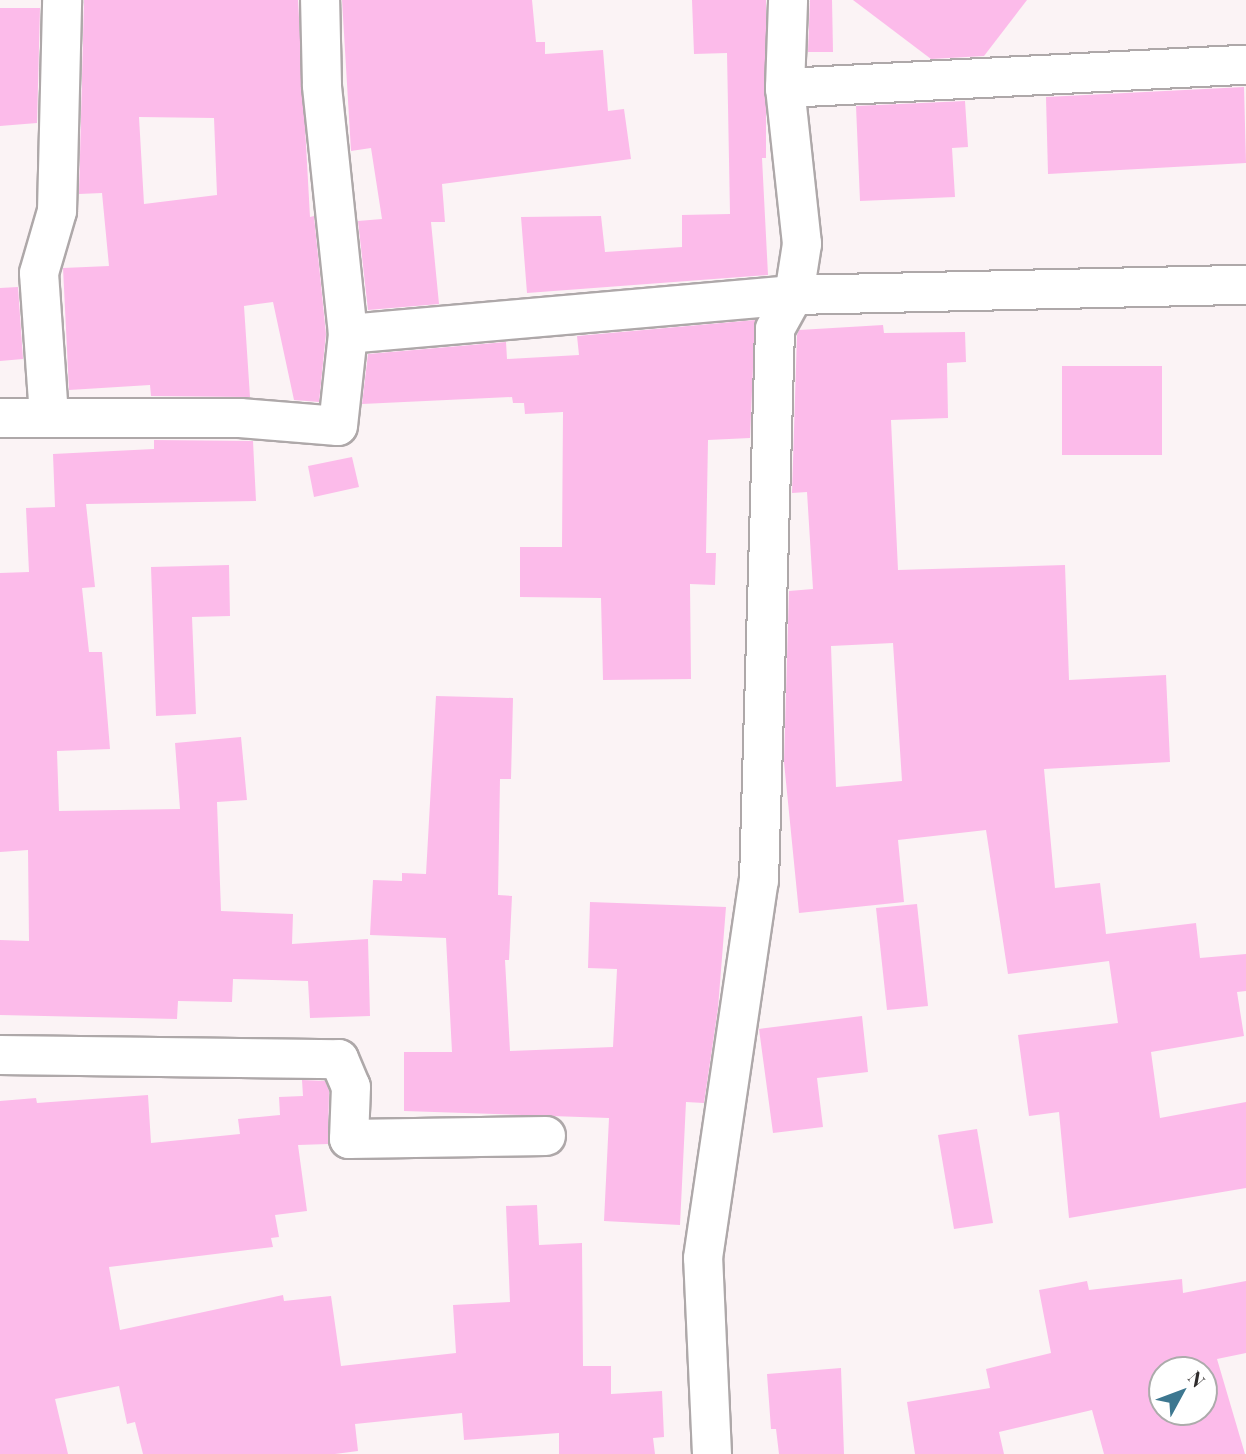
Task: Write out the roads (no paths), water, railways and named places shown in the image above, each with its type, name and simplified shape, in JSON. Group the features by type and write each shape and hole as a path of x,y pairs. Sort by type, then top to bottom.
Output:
{"street":[{"path":"49,416 39,273 57,211 62,0"},
{"path":"0,418 240,418 338,426 348,334 322,85 320,0"},
{"path":"712,1454 703,1258 759,881 775,329 794,295 802,244 785,88 788,0"},
{"path":"785,88 1246,65"},
{"path":"348,334 794,295 1246,285"},
{"path":"0,1055 339,1059 351,1087 349,1139 546,1136"}]}
